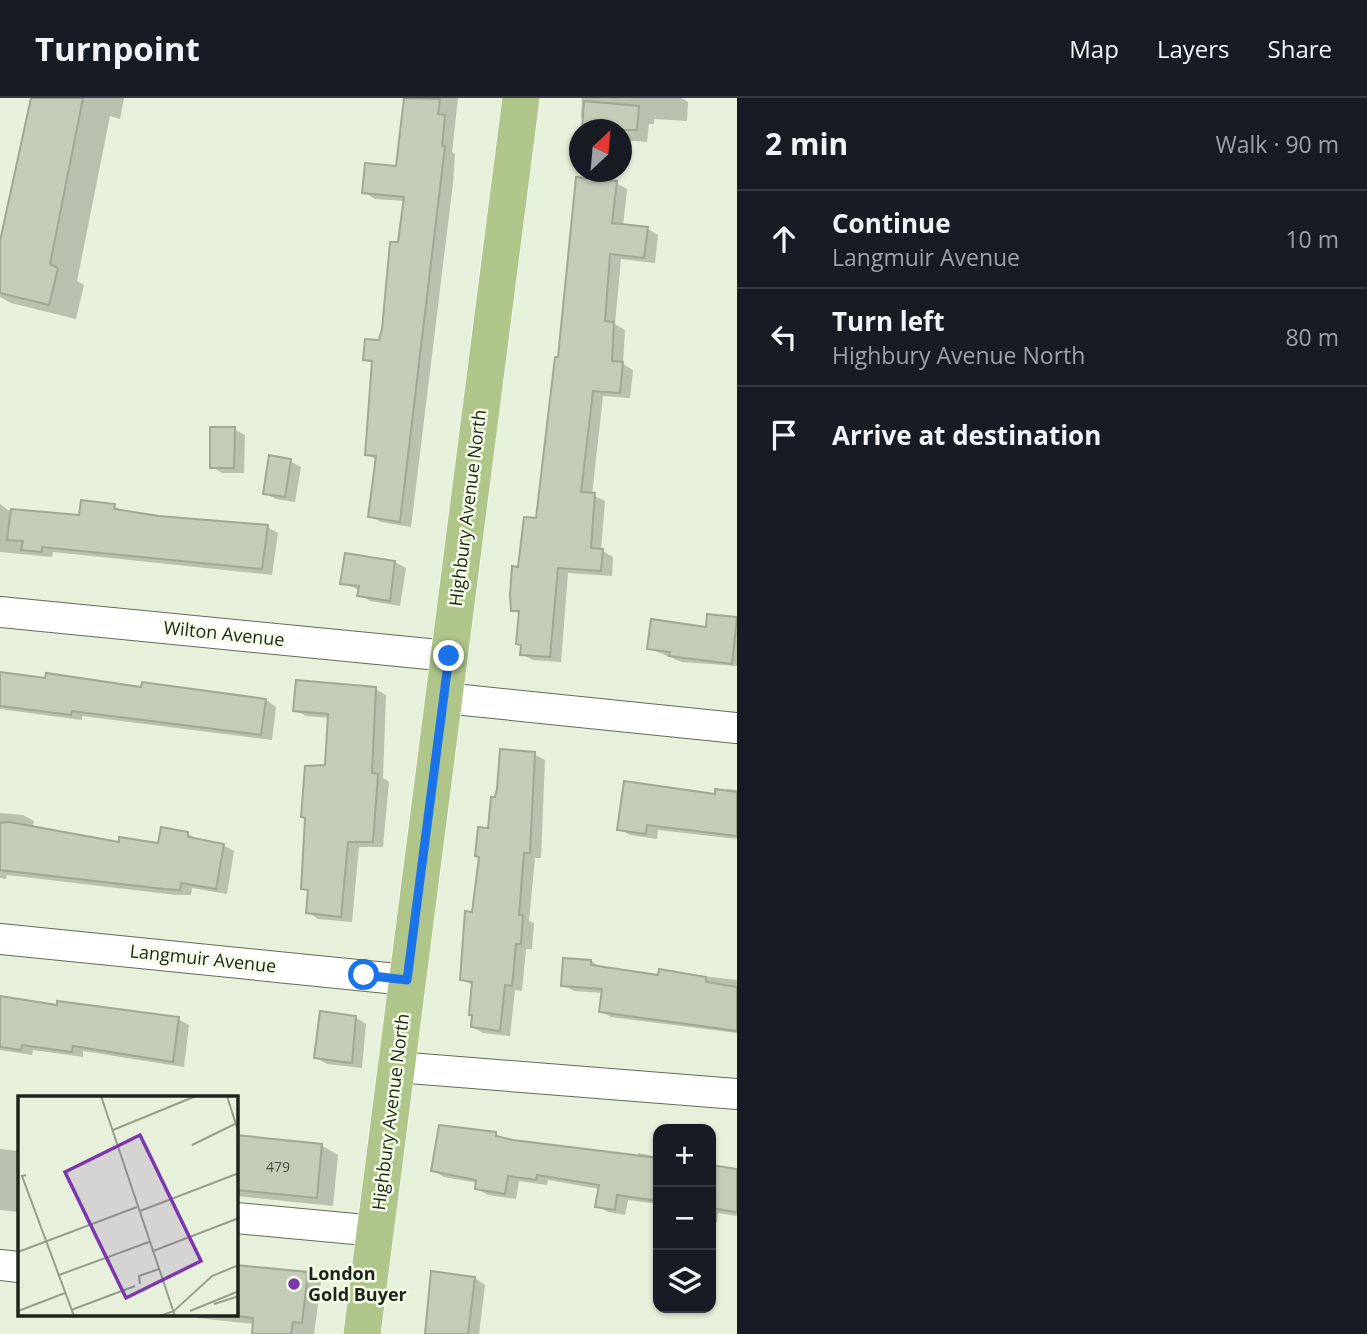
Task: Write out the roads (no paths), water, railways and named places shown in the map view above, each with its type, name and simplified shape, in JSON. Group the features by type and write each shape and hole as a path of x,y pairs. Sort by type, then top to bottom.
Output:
{"main road":[{"name":"Highbury Avenue North","path":"362,1334 521,98"}],"street":[{"name":"Wilton Avenue","path":"0,612 449,656"},
{"path":"444,698 737,728"},
{"name":"Langmuir Avenue","path":"0,939 407,980"},
{"path":"396,1067 737,1094"},
{"path":"238,1218 376,1231"},
{"path":"0,1265 18,1267"}],"place":[{"name":"London Gold Buyer","path":"294,1284"}]}
